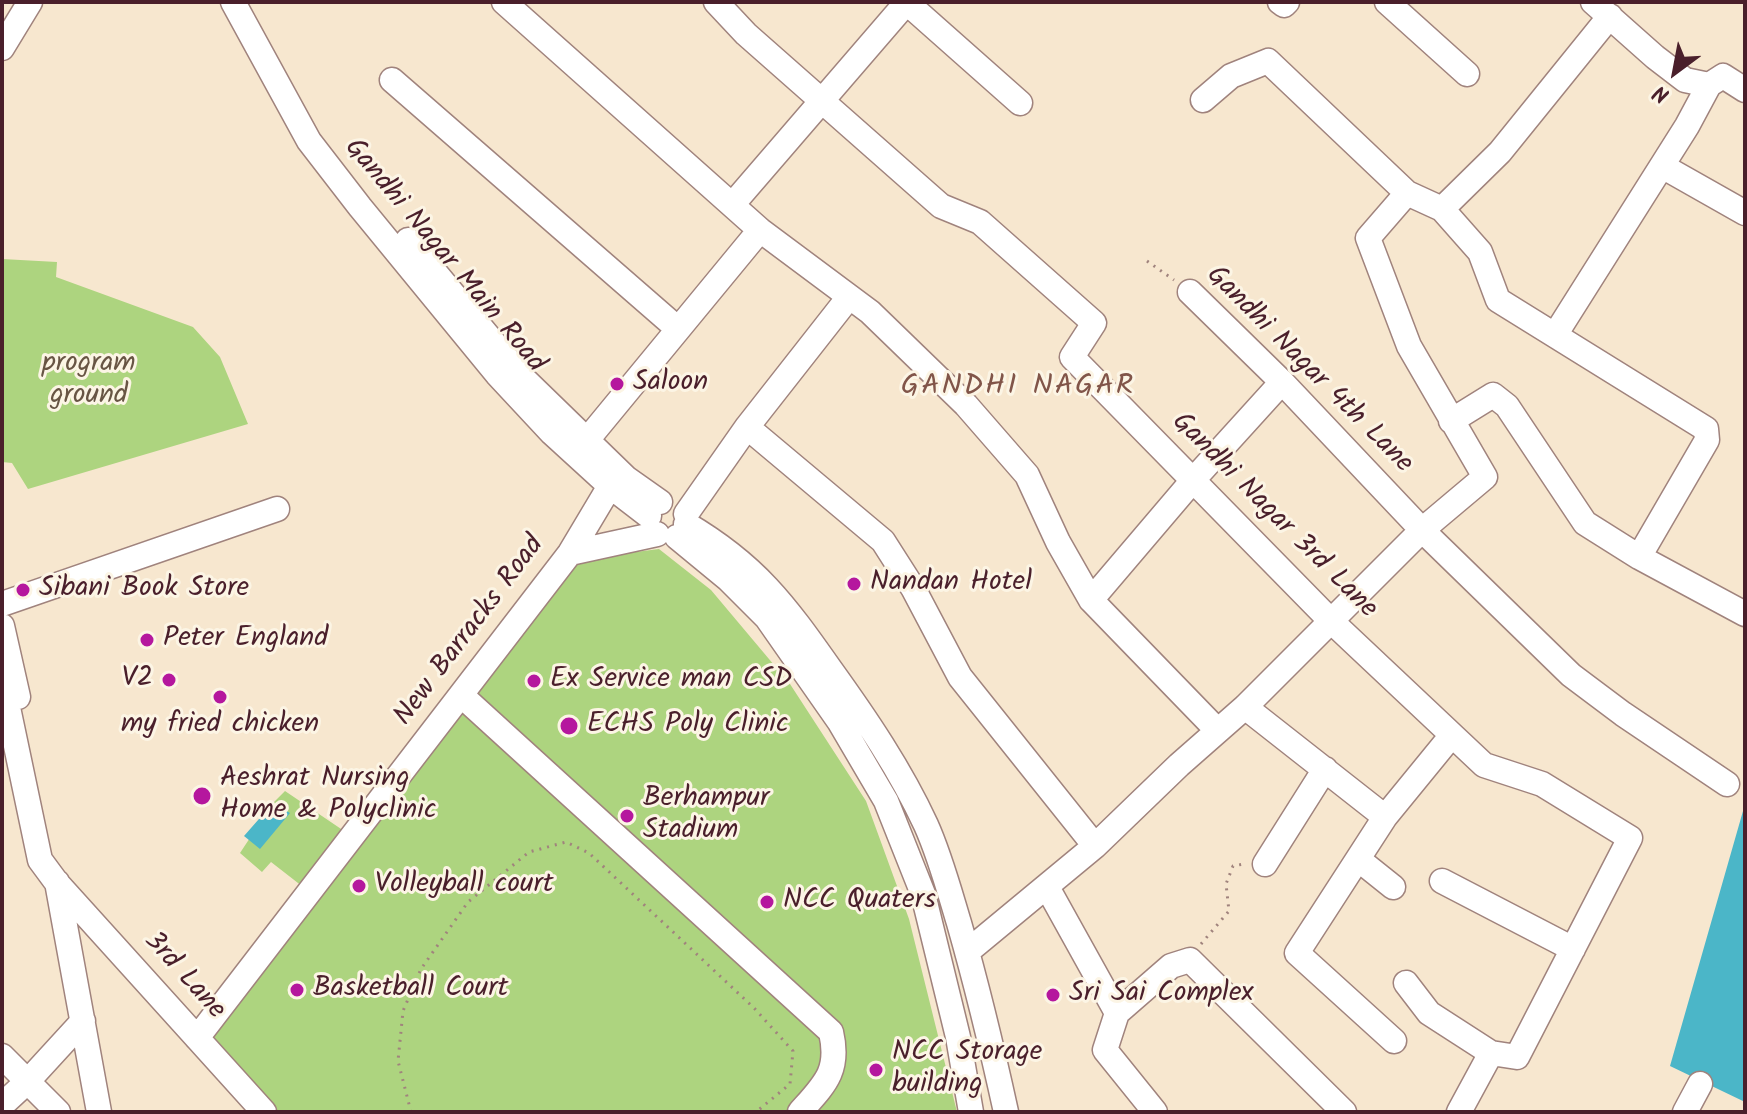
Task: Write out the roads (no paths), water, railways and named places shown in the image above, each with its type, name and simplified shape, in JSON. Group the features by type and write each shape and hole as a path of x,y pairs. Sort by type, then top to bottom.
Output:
{"street":[{"path":"2,29 18,2"},
{"path":"2,48 30,2"},
{"name":"Gandhi Nagar Main Road","path":"233,2 309,141 326,165 497,374 552,433 610,486 739,560 777,595 854,702 899,772 927,826 946,877 987,1023 1006,1112"},
{"name":"Gandhi Nagar Main Road","path":"252,2 283,57 309,114 334,153 466,306 522,377 767,618 839,721 886,801 923,894 958,1037 971,1112"},
{"path":"504,2 760,230 870,312 966,405 1027,475 1058,542 1091,600 1217,730"},
{"path":"716,2 746,34 821,101"},
{"path":"732,205 907,2 1020,103"},
{"path":"1280,2 1284,5 1287,2"},
{"path":"1387,2 1467,74"},
{"path":"1442,209 1500,152 1601,9 1685,80 1709,85"},
{"path":"1203,100 1231,76 1268,61 1407,193 1442,209 1480,252 1498,300 1706,429 1707,440 1639,557"},
{"path":"1555,335 1662,166 1709,85 1723,76 1745,90"},
{"path":"392,80 678,329"},
{"name":"Gandhi Nagar 3rd Lane","path":"821,101 941,206 980,222 1094,323 1072,357 1330,620 1484,765 1542,784 1630,838 1573,949"},
{"path":"1662,166 1745,213"},
{"path":"967,952 1095,846 1245,707 1422,530 1485,477 1409,346 1368,238 1407,193"},
{"path":"587,440 760,230"},
{"name":"Gandhi Nagar 4th Lane","path":"1190,292 1282,382 1422,530 1571,675 1727,784"},
{"path":"570,553 669,521 849,297"},
{"path":"1091,600 1282,382"},
{"path":"1451,421 1493,395 1507,406 1585,523 1639,557 1745,614"},
{"path":"747,427 883,541 913,588 960,677 1095,846"},
{"name":"New Barracks Road","path":"197,1038 570,553 610,486"},
{"path":"2,604 277,509"},
{"path":"2,626 57,883 99,1112"},
{"path":"2,679 40,860 57,883"},
{"path":"461,695 831,1032 836,1054 829,1076 800,1112"},
{"path":"1245,707 1385,817"},
{"path":"1394,1041 1297,953 1385,817 1452,735"},
{"path":"1265,864 1325,769"},
{"path":"1358,859 1393,887"},
{"path":"1406,983 1429,1013 1491,1053 1517,1057 1573,949 1442,881"},
{"name":"3rd Lane","path":"57,883 264,1112"},
{"path":"1047,887 1117,1013"},
{"path":"1155,1112 1105,1050 1117,1013 1171,966 1190,960 1344,1112"},
{"path":"2,1105 83,1021"},
{"path":"1459,1112 1491,1053"},
{"path":"2,1056 58,1112"},
{"path":"1685,1112 1700,1084"}],"water":[{"path":"273,803 290,813 260,849 244,836"},
{"path":"1745,804 1745,1102 1670,1066"}],"place":[{"name":"Saloon","path":"617,384"},
{"name":"Nandan Hotel","path":"854,584"},
{"name":"Sibani Book Store","path":"23,590"},
{"name":"Peter England","path":"147,640"},
{"name":"V2","path":"169,680"},
{"name":"Ex Service man CSD","path":"534,681"},
{"name":"my fried chicken","path":"220,697"},
{"name":"ECHS Poly Clinic","path":"569,726"},
{"name":"Aeshrat Nursing Home & Polyclinic","path":"202,796"},
{"name":"Berhampur Stadium","path":"627,816"},
{"name":"Volleyball court","path":"359,886"},
{"name":"NCC Quaters","path":"767,902"},
{"name":"Basketball Court","path":"297,990"},
{"name":"Sri Sai Complex","path":"1053,995"},
{"name":"NCC Storage building","path":"876,1070"}],"district":[{"name":"GANDHI NAGAR","path":"1018,389"}],"park label":[{"name":"program ground","path":"89,381"}]}
